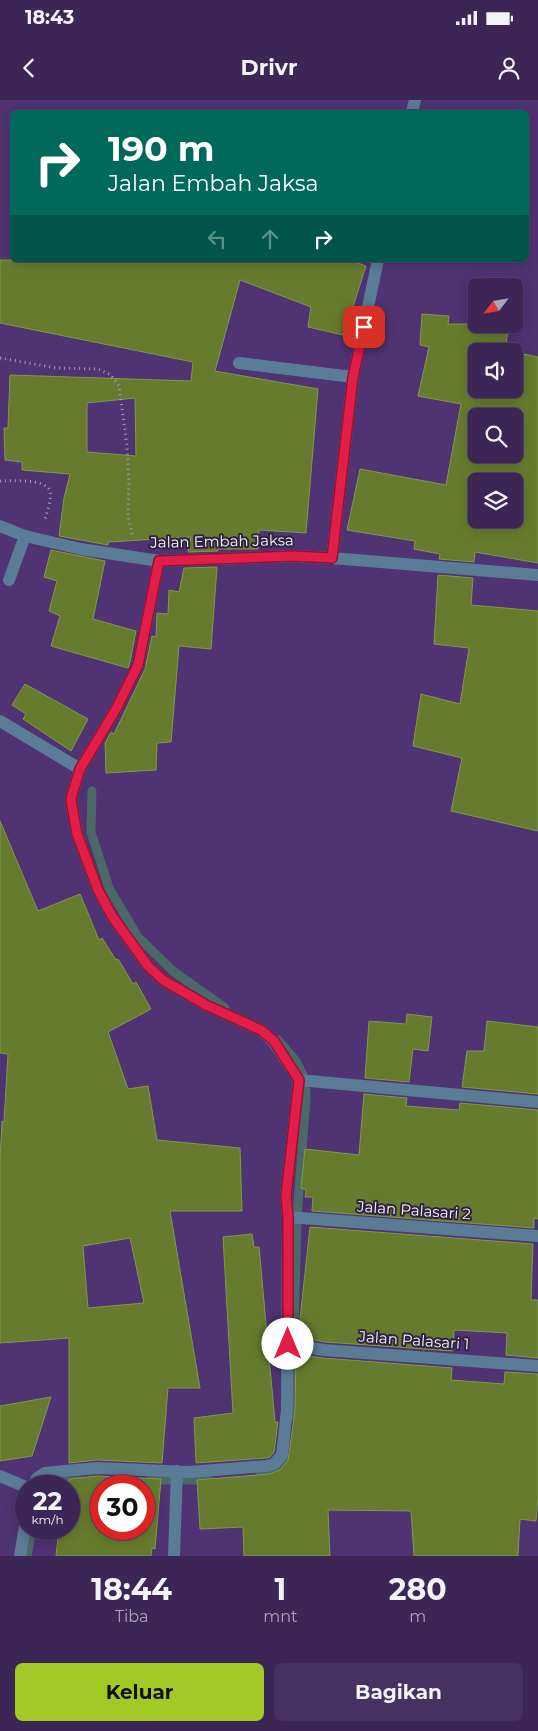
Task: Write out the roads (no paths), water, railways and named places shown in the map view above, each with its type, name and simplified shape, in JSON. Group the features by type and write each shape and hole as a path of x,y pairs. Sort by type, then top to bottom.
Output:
{"street":[{"path":"332,558 353,377 378,262"},
{"path":"239,363 353,377"},
{"name":"Jalan Embah Jaksa","path":"0,526 25,536 81,549 159,561 293,556 538,575"},
{"path":"10,580 25,536"},
{"path":"42,1475 45,1473 97,1468 190,1472 267,1466 274,1464 279,1459 284,1448 287,1410 288,1344 288,1217 286,1196 299,1080 274,1041 261,1030 206,1005 163,980 148,966 112,916 98,890 77,834 71,800 80,769 116,709 138,665 159,561"},
{"path":"0,721 80,769"},
{"path":"299,1080 538,1102"},
{"name":"Jalan Palasari 2","path":"288,1217 538,1236"},
{"name":"Jalan Palasari 1","path":"288,1344 324,1350 538,1366"},
{"path":"174,1556 176,1471"},
{"path":"0,1476 15,1482"},
{"path":"20,1556 23,1540"}],"waterway":[{"path":"92,791 91,832 109,888 138,937 173,971 225,1008"},
{"path":"278,1040 296,1061 305,1079"},
{"path":"297,1216 306,1098 305,1082"},
{"path":"294,1336 297,1219"},
{"path":"295,1360 295,1417"},
{"path":"260,1476 281,1468 291,1459"},
{"path":"155,1480 176,1480"},
{"path":"177,1480 209,1480"},
{"path":"27,1556 30,1540"}]}
